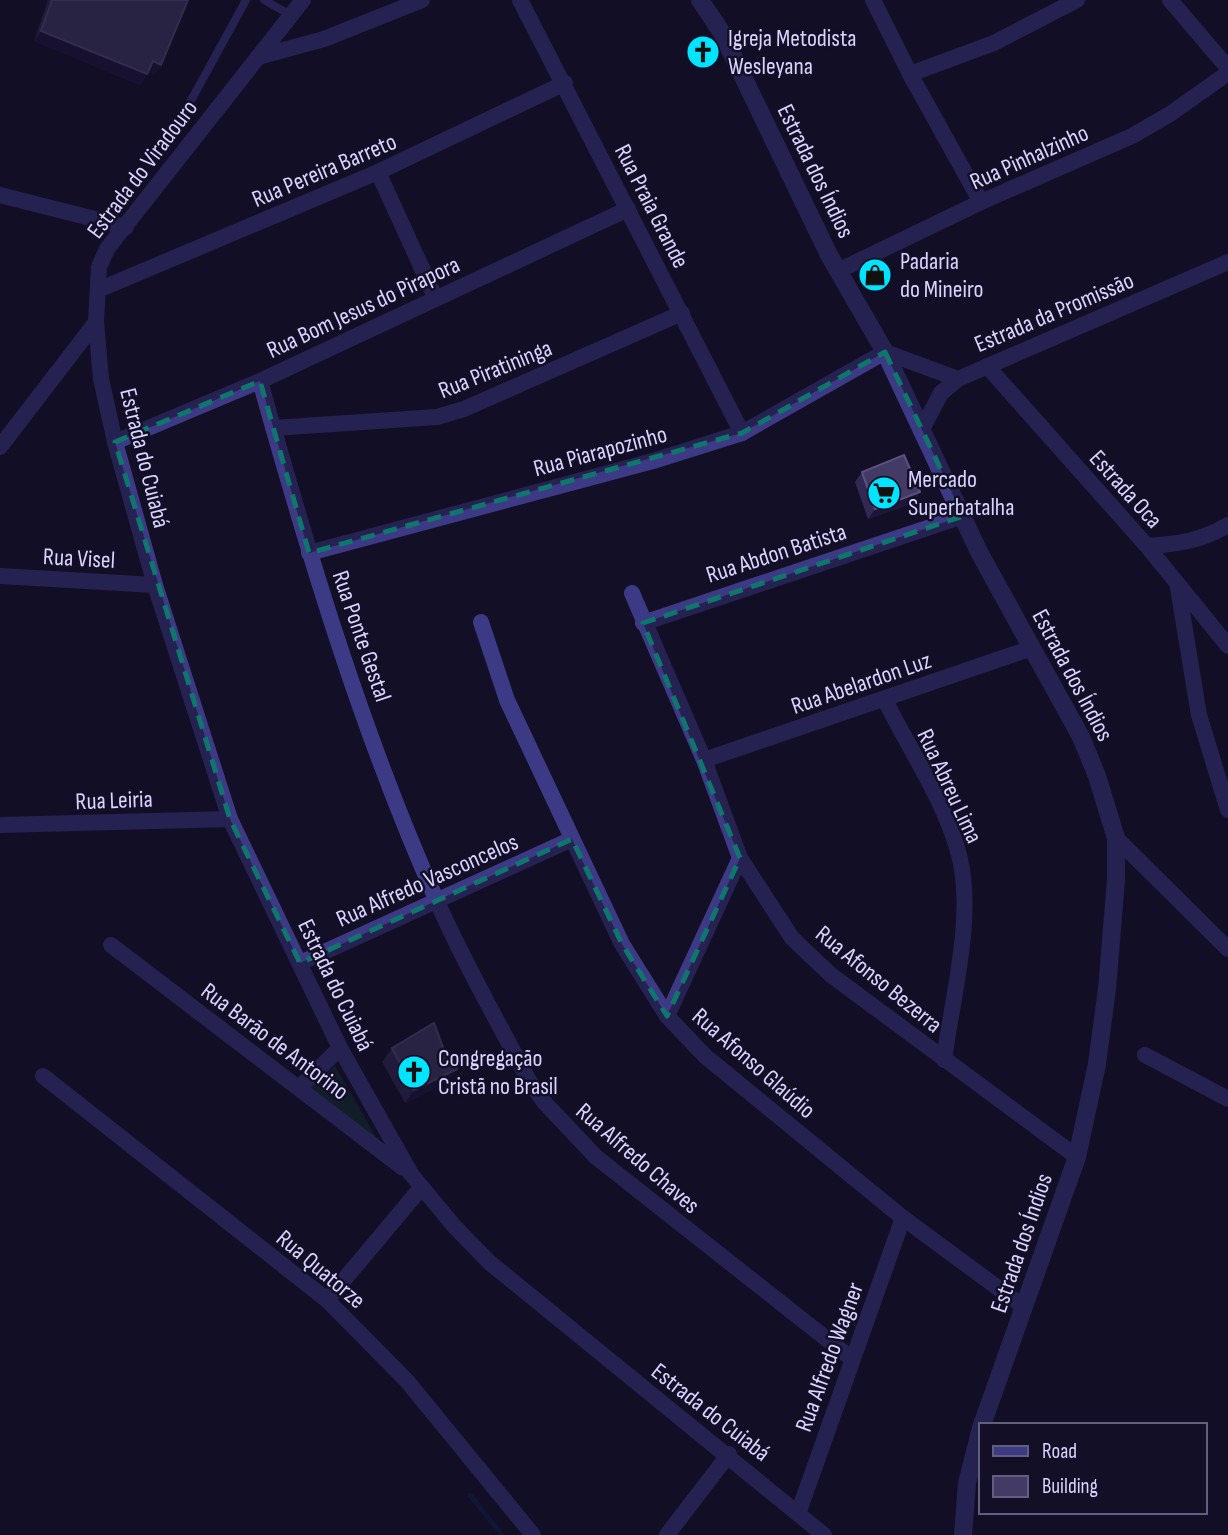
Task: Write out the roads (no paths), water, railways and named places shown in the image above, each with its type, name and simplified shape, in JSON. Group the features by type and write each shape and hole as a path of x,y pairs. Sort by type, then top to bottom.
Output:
{"street":[{"name":"Estrada do Viradouro","path":"96,322 99,267 107,249 303,0"},
{"path":"258,57 324,38 422,0"},
{"name":"Rua Praia Grande","path":"520,0 743,433"},
{"name":"Estrada dos Índios","path":"700,0 722,33 829,255 841,270 885,352 963,516 1081,737 1105,798 1116,838 1116,880 1107,989 1097,1064 1077,1157 983,1423"},
{"path":"873,0 910,74 981,202"},
{"path":"910,74 994,43 1077,0"},
{"path":"1170,0 1228,70"},
{"name":"Rua Pinhalzinho","path":"841,270 981,202 1132,136 1170,114 1228,70"},
{"name":"Rua Pereira Barreto","path":"98,290 378,173 565,83"},
{"path":"378,173 435,297"},
{"path":"0,195 126,227"},
{"name":"Rua Bom Jesus do Pirapora","path":"115,442 260,381 628,209"},
{"name":"Estrada da Promissão","path":"921,431 941,393 958,379 1228,262"},
{"name":"Rua Piratininga","path":"273,428 437,417 464,409 682,313"},
{"path":"0,447 96,322"},
{"name":"Estrada do Cuiabá","path":"96,322 101,379 115,442 155,585 230,819 340,1048 411,1174 489,1262 799,1511 824,1535"},
{"path":"885,352 958,379"},
{"name":"Rua Piarapozinho","path":"309,553 653,461 743,433 885,352"},
{"name":"Estrada Oca","path":"987,366 1147,546 1228,646"},
{"name":"Rua Ponte Gestal","path":"260,381 309,553 378,755 436,901"},
{"name":"Rua Abdon Batista","path":"643,623 963,516"},
{"path":"1147,546 1182,544 1207,538 1228,525"},
{"name":"Rua Visel","path":"0,576 155,585"},
{"path":"1178,587 1199,715 1228,810"},
{"name":"Rua Afonso Bezerra","path":"632,593 704,760 740,858 776,918 811,957 944,1060 1077,1157"},
{"name":"Rua Afonso Glaúdio","path":"481,622 507,700 572,839 622,944 667,1016 705,1056 903,1218 1024,1307"},
{"name":"Rua Abelardon Luz","path":"704,760 1032,648"},
{"name":"Rua Abreu Lima","path":"885,700 947,824 960,860 963,927 944,1060"},
{"name":"Rua Leiria","path":"0,825 230,819"},
{"path":"1116,838 1228,949"},
{"name":"Rua Alfredo Vasconcelos","path":"300,963 572,839"},
{"path":"667,1016 740,858"},
{"name":"Rua Alfredo Chaves","path":"436,901 528,1079 568,1130 596,1157 677,1224 852,1359"},
{"name":"Rua Barão de Antorino","path":"111,945 411,1174"},
{"path":"299,1088 340,1048"},
{"path":"1145,1055 1228,1100"},
{"name":"Rua Quatorze","path":"43,1076 327,1300 408,1381 533,1535"},
{"path":"327,1300 421,1188"},
{"name":"Rua Alfredo Wagner","path":"799,1511 903,1218"},
{"name":"Estrada dos Índios","path":"963,1535 967,1483 979,1437"},
{"path":"667,1535 729,1454"}],"lane":[{"path":"188,106 246,0"},
{"path":"264,0 291,15"}],"waterway":[{"path":"470,1495 502,1535"}],"place":[{"name":"Igreja Metodista Wesleyana","path":"703,52"},
{"name":"Padaria do Mineiro","path":"875,275"},
{"name":"Mercado Superbatalha","path":"884,493"},
{"name":"Congregação Cristã no Brasil","path":"414,1072"}]}
